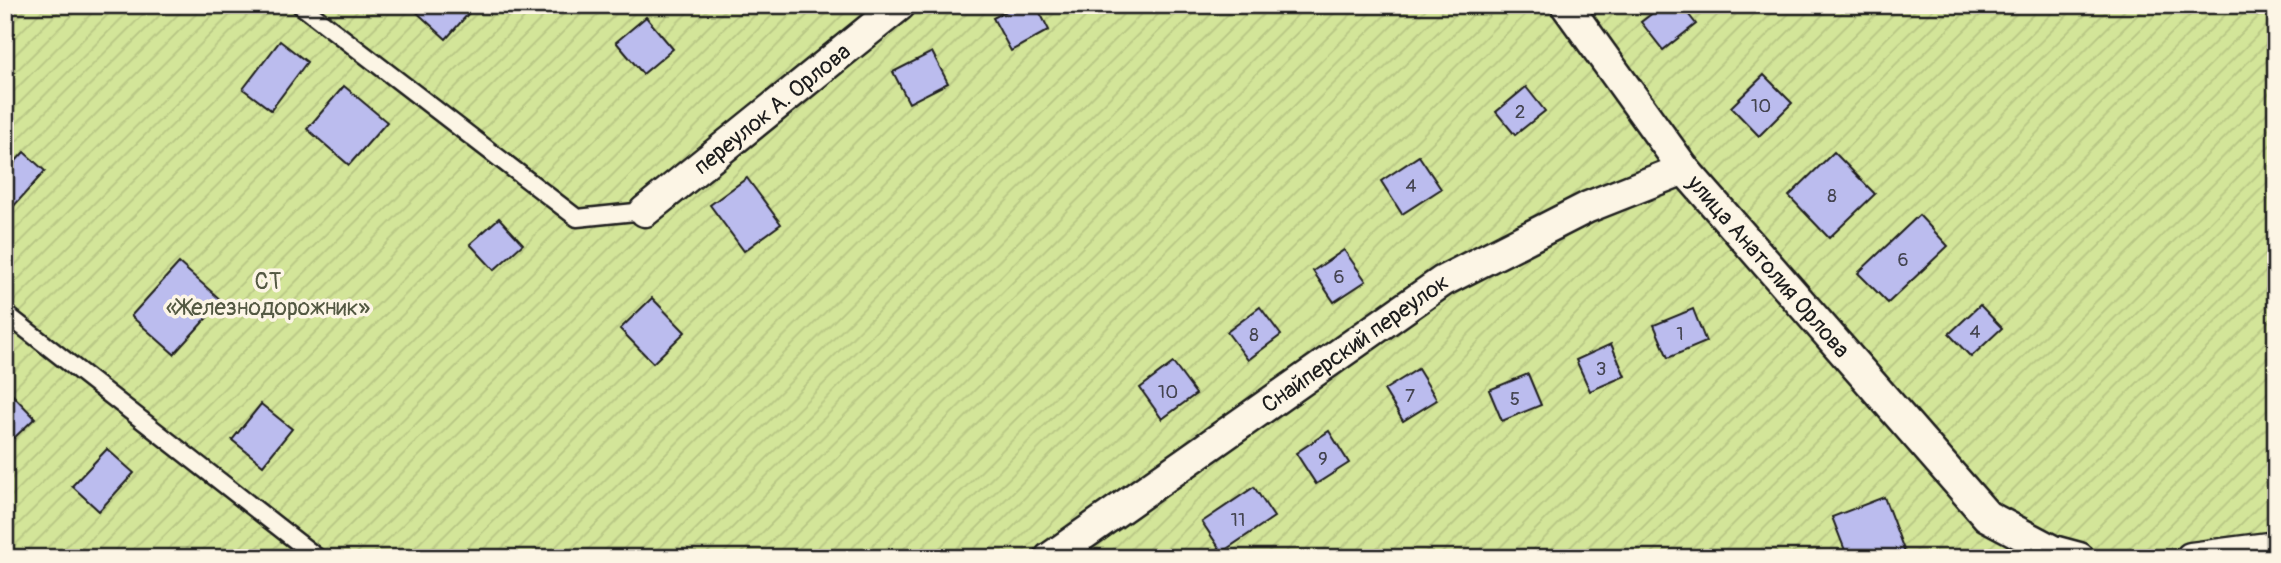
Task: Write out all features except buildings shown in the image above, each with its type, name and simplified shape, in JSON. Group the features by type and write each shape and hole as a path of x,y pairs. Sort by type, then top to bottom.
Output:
{"street":[{"name":"переулок А. Орлова","path":"645,211 900,5"},
{"name":"улица Анатолия Орлова","path":"1566,5 1684,169 1987,516 2053,551 2079,558"},
{"name":"Снайперский переулок","path":"1051,558 1443,281 1588,207 1684,169"},
{"path":"2191,558 2276,547"}],"lane":[{"path":"300,5 577,219 645,211"},
{"path":"5,313 318,558"}],"green space":[{"name":"СТ «Железнодорожник»","path":"5,5 2276,5 2276,545 2228,558 5,558"}]}
